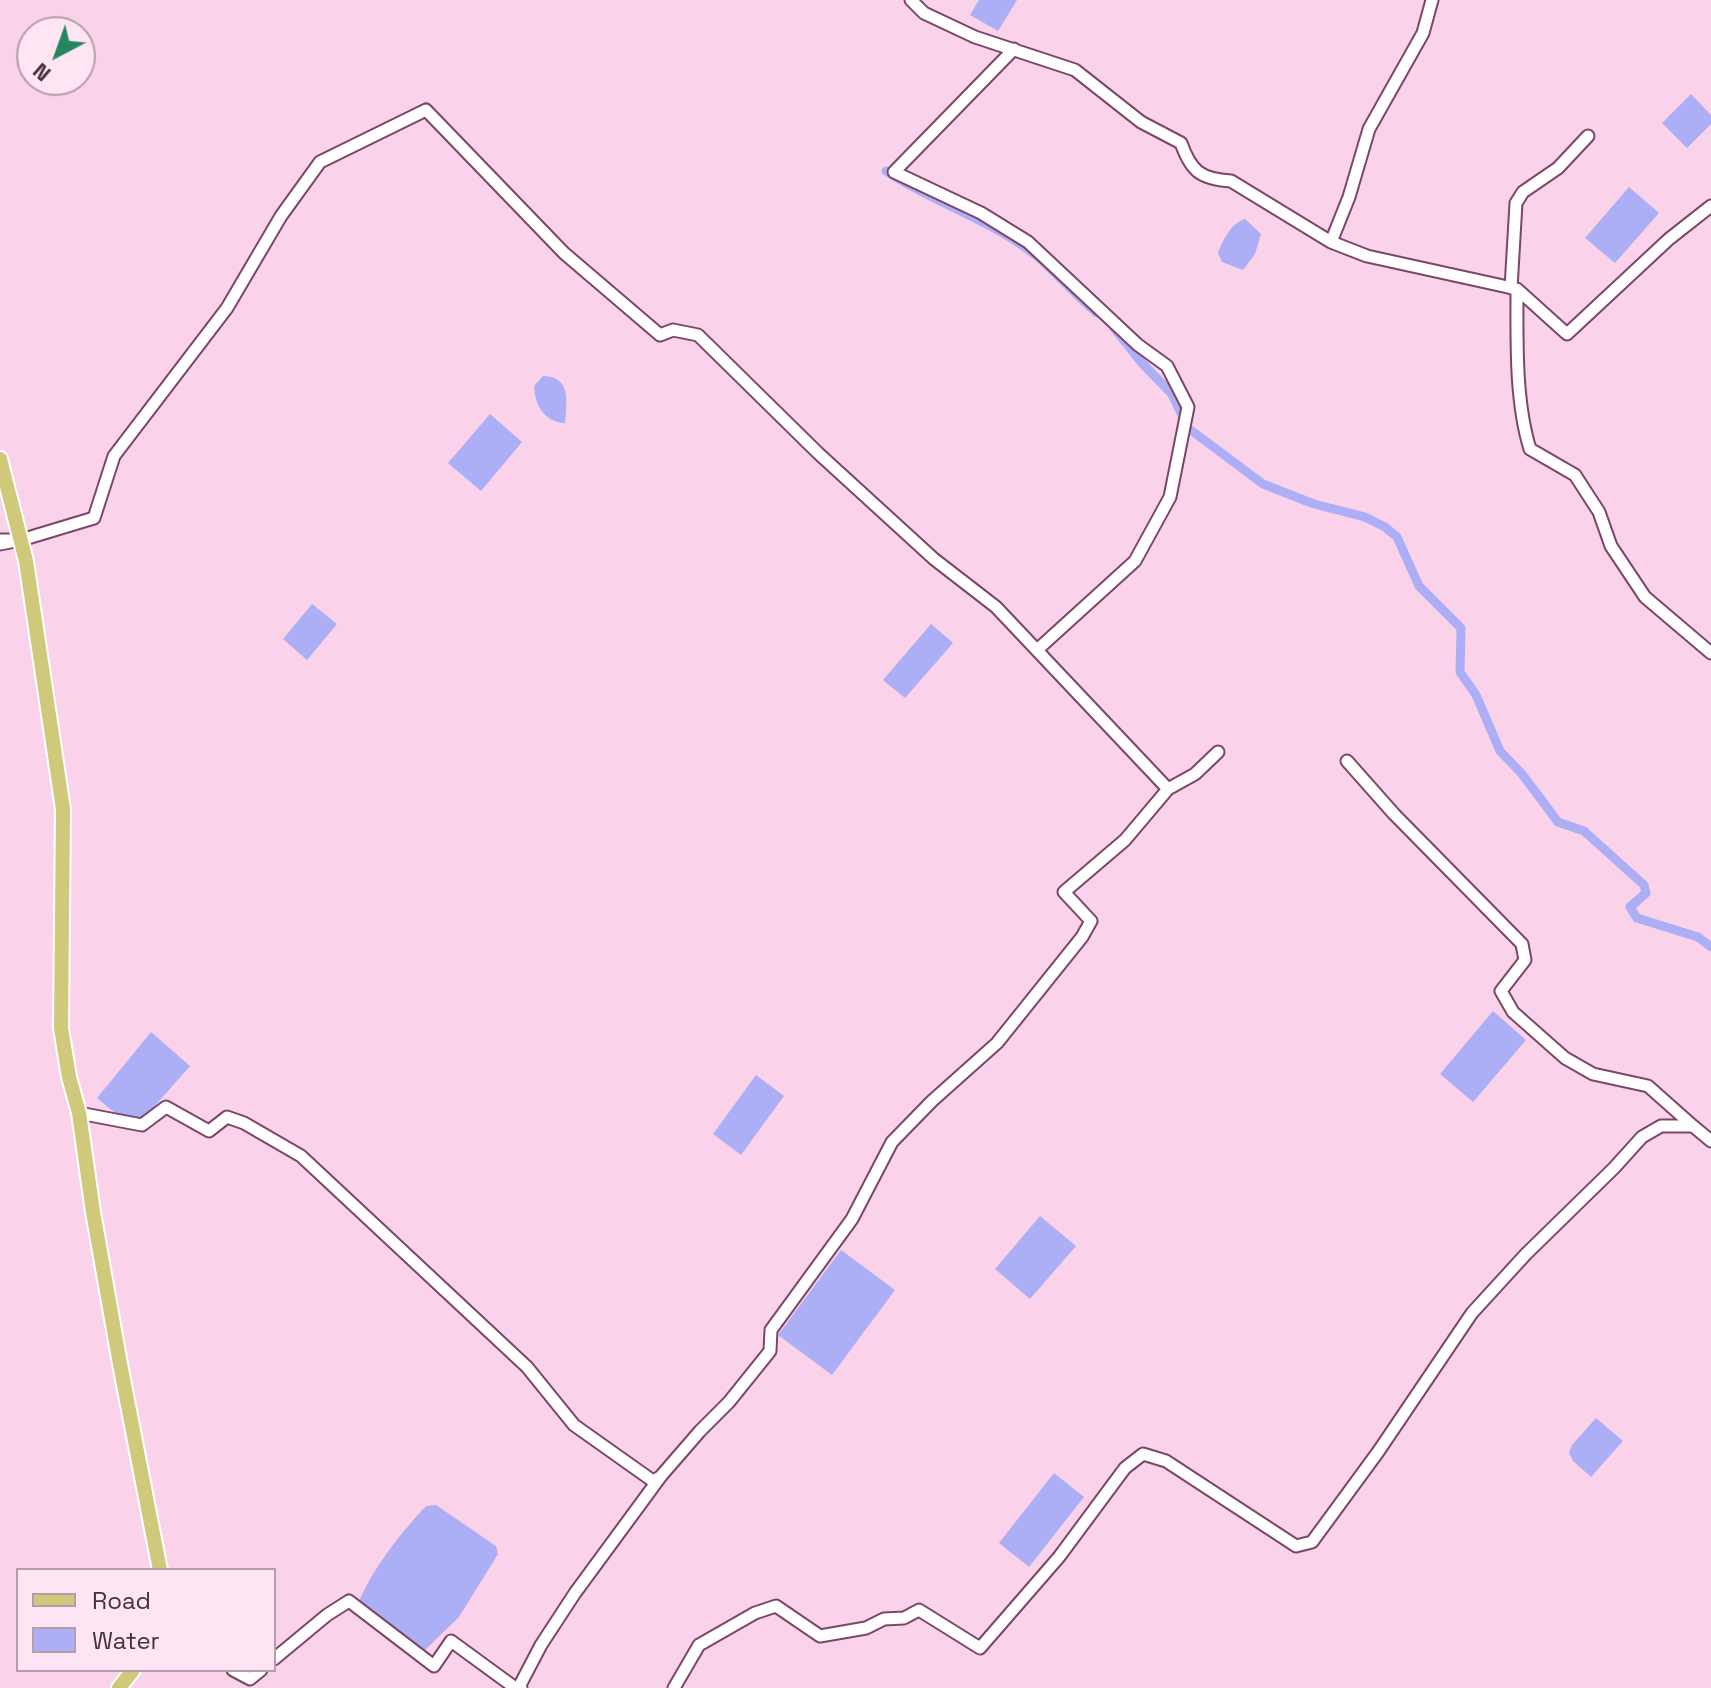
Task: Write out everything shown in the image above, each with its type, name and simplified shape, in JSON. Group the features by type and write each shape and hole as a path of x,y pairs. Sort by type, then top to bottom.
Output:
{"main road":[{"path":"0,459 21,540 63,809 61,1028 79,1113 95,1227 160,1568"},
{"path":"119,1688 131,1672"}],"street":[{"path":"911,0 924,13 963,31 1075,70 1141,122 1181,143 1188,165 1210,180 1231,181 1331,242 1367,256 1514,288 1567,334 1669,239 1711,206"},
{"path":"1331,242 1349,197 1369,129 1423,33 1432,0"},
{"path":"1014,49 894,172 981,213 1028,242 1138,345 1167,366 1188,407 1170,497 1135,561 1037,650"},
{"path":"0,542 21,540 94,518 114,456 227,308 281,216 320,162 426,110 564,253 660,335 673,330 698,335 828,462 934,559 996,607 1168,789"},
{"path":"1588,136 1558,168 1523,192 1516,203 1514,288 1526,434 1530,449 1575,475 1599,512 1611,546 1645,597 1711,653"},
{"path":"276,1657 349,1601 434,1666 451,1641 517,1687 575,1593 661,1476 729,1402 770,1351 771,1330 852,1219 892,1142 997,1043 1082,937 1091,921 1064,892 1125,840 1168,789 1195,774 1218,752"},
{"path":"1347,761 1394,814 1522,944 1525,960 1501,991 1513,1012 1565,1058 1593,1074 1648,1086 1711,1141"},
{"path":"79,1113 142,1125 166,1107 209,1131 227,1117 244,1123 301,1156 527,1367 574,1425 653,1481 661,1476"},
{"path":"674,1688 699,1645 755,1613 776,1606 820,1636 866,1628 884,1619 904,1618 919,1610 980,1648 1059,1557 1125,1468 1143,1454 1166,1461 1296,1546 1312,1542 1378,1452 1472,1313 1526,1254 1642,1137 1661,1126 1693,1126"},
{"path":"237,1672 250,1679 259,1672"}],"water":[{"path":"979,0 1017,0 998,31 970,15"},
{"path":"1691,94 1711,115 1711,124 1687,148 1662,123"},
{"path":"1629,187 1659,213 1615,263 1585,238"},
{"path":"1245,219 1261,234 1255,254 1243,270 1222,262 1218,253 1232,228"},
{"path":"543,376 559,380 563,385 565,423 546,416 536,400 534,386"},
{"path":"490,414 522,442 481,491 448,463"},
{"path":"312,604 337,624 307,660 283,639"},
{"path":"931,624 953,643 905,698 883,680"},
{"path":"1493,1011 1526,1040 1473,1102 1440,1074"},
{"path":"151,1032 190,1066 145,1117 131,1119 113,1111 97,1098"},
{"path":"756,1075 784,1096 741,1155 713,1134"},
{"path":"1040,1216 1076,1246 1030,1299 995,1269"},
{"path":"841,1250 895,1290 832,1375 778,1335"},
{"path":"1596,1418 1623,1441 1591,1477 1573,1461 1569,1453 1572,1445"},
{"path":"1054,1473 1084,1497 1029,1567 999,1543"},
{"path":"436,1505 496,1546 498,1554 459,1617 424,1651 358,1604 371,1578 397,1540 426,1506"}],"waterway":[{"path":"886,171 1021,244 1097,313"},
{"path":"1114,328 1172,394 1188,428 1263,484 1314,504 1365,517 1397,537 1419,586 1461,628 1460,672 1476,695 1500,751 1522,774 1558,822 1584,831 1644,885 1646,893 1630,907 1637,918 1698,937 1711,947"}]}
